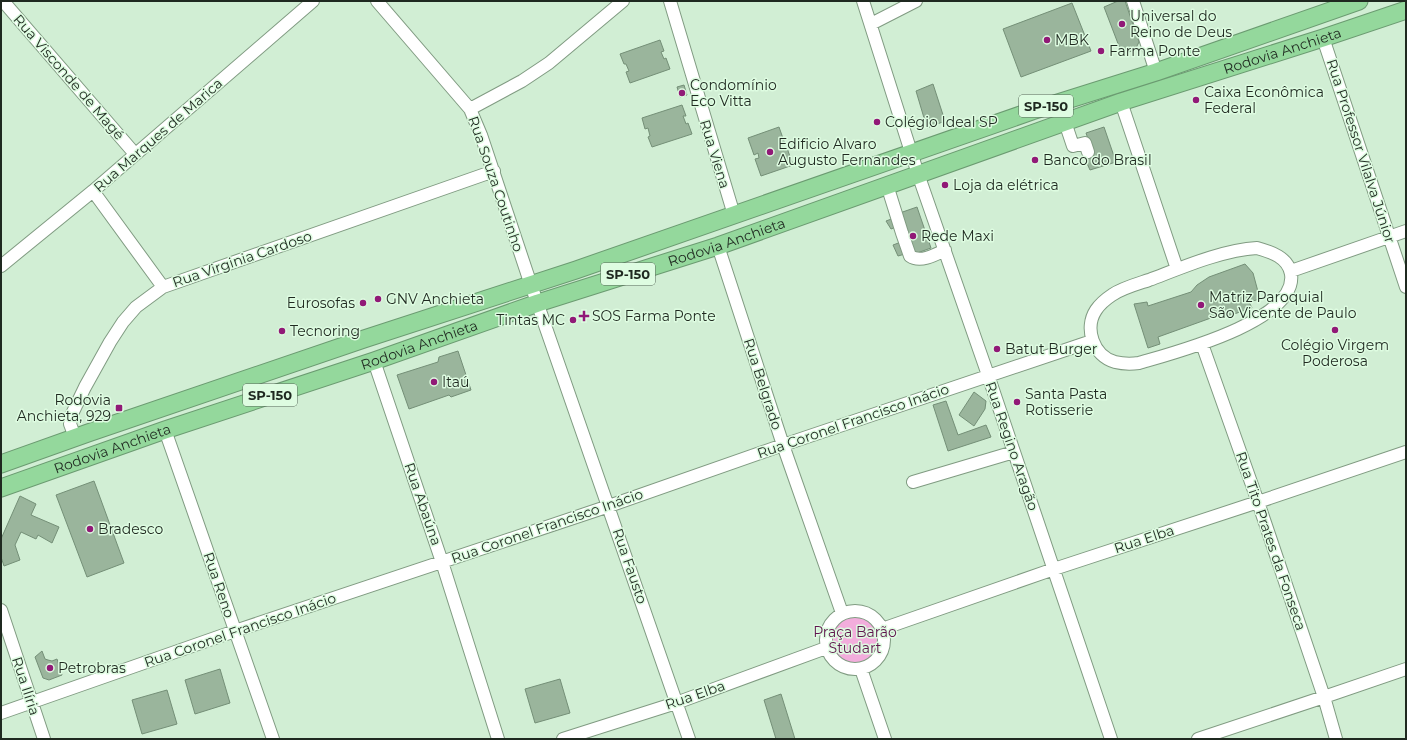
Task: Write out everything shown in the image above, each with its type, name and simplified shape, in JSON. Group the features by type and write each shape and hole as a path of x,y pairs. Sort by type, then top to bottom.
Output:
{"highway":[{"name":"Rodovia Anchieta","path":"1,464 75,437 349,344 531,285 1032,111 1156,72 1359,1"},
{"name":"Rodovia Anchieta","path":"1,488 166,430 374,361 538,303 718,246 1121,102 1324,38 1406,10"}],"street":[{"name":"Rua Visconde de Magé","path":"3,1 135,154"},
{"name":"Rua Marques de Marica","path":"1,266 93,191 314,1"},
{"name":"Rua Souza Coutinho","path":"377,1 470,109 494,171 538,303"},
{"path":"470,109 522,81 549,63 623,1"},
{"name":"Rua Viena","path":"670,1 734,215"},
{"name":"Rua Regino Aragão","path":"863,1 911,154 988,375 1111,739"},
{"path":"871,24 916,1"},
{"path":"1133,1 1156,72"},
{"name":"Rua Professor Vilalva Júnior","path":"1324,38 1406,287"},
{"path":"1121,102 1177,269"},
{"path":"1065,122 1073,146 1085,142 1088,152"},
{"name":"Rua Virginia Cardoso","path":"75,437 70,424 72,414 85,387 107,349 123,322 136,307 163,287 494,171"},
{"path":"888,185 910,256 921,259 945,250"},
{"path":"93,191 163,287"},
{"path":"1290,271 1406,231"},
{"name":"Rua Belgrado","path":"718,246 783,445 842,613"},
{"path":"1257,248 1277,254 1285,262 1290,271 1292,281 1291,286 1278,303 1264,314 1244,326 1202,344 1139,363 1125,364 1113,362 1103,356 1092,340 1092,321 1096,310 1102,303 1113,294 1177,269 1221,255 1244,249 1257,248"},
{"name":"Rua Fausto","path":"538,303 689,739"},
{"name":"Rua Coronel Francisco Inácio","path":"1,713 1092,340"},
{"name":"Rua Tito Prates da Fonseca","path":"1202,344 1258,502 1324,698 1336,739"},
{"name":"Rua Abaúna","path":"374,361 442,562 498,739"},
{"name":"Rua Reno","path":"166,430 273,739"},
{"path":"913,482 1014,452"},
{"name":"Rua Elba","path":"882,629 1054,569 1406,452"},
{"name":"Rua Ilíria","path":"1,610 44,739"},
{"path":"849,610 866,612 873,616 882,629 884,639 883,649 878,658 871,665 861,669 844,667 836,663 826,648 826,632 830,624 835,618 849,610"},
{"name":"Rua Elba","path":"563,739 676,702 826,648"},
{"path":"861,669 885,739"},
{"path":"1198,739 1324,698 1406,669"}],"green space":[{"name":"Praça Barão Studart","path":"850,616 860,616 869,620 875,626 879,635 879,645 875,654 869,660 860,664 850,664 841,660 835,654 831,645 831,635 835,626 841,620"}],"building":[{"name":"Universal do Reino de Deus","path":"1118,1 1125,1 1139,42 1135,50 1122,54 1104,7"},
{"name":"MBK","path":"1072,3 1091,51 1021,77 1003,29"},
{"path":"660,40 664,51 661,52 664,59 666,58 670,69 630,83 626,72 629,71 620,54"},
{"path":"933,84 945,121 927,128 916,91"},
{"name":"Condomínio Eco Vitta","path":"684,85 687,95 680,97 677,87"},
{"path":"682,105 686,116 683,116 686,124 688,123 692,134 652,147 648,137 650,136 648,128 645,129 642,118"},
{"name":"Edificio Alvaro Augusto Fernandes","path":"779,127 785,144 781,145 783,150 787,148 793,165 761,176 755,159 759,158 758,153 754,155 748,138"},
{"path":"1104,127 1116,162 1090,170 1085,159 1094,156 1086,133"},
{"name":"Rede Maxi","path":"917,207 931,248 906,257 905,254 898,256 893,245 901,242 896,227 891,229 886,221 894,218 894,215"},
{"name":"Matriz Paroquial São Vicente de Paulo","path":"1245,264 1253,273 1260,299 1249,302 1252,308 1225,317 1222,314 1158,337 1160,344 1148,348 1134,304 1147,302 1148,306 1191,292 1197,285 1209,277"},
{"name":"Itaú","path":"458,351 471,390 451,397 449,395 409,409 397,375 438,362 439,357"},
{"path":"974,392 986,401 985,409 974,426 959,415"},
{"path":"946,401 958,435 986,425 991,437 948,451 933,405"},
{"name":"Bradesco","path":"94,481 124,563 87,577 56,495"},
{"path":"20,496 36,504 31,515 59,527 52,543 38,535 36,539 21,532 15,545 20,560 4,566 1,557 1,539"},
{"name":"Petrobras","path":"42,651 45,659 52,661 57,659 62,675 49,680 43,678 35,657"},
{"path":"220,669 230,703 195,714 185,680"},
{"path":"560,679 570,713 535,723 525,689"},
{"path":"167,690 177,724 142,734 132,700"},
{"path":"781,694 795,739 776,739 764,700"}],"place":[{"name":"Universal do Reino de Deus","path":"1122,24"},
{"name":"MBK","path":"1047,40"},
{"name":"Farma Ponte","path":"1101,51"},
{"name":"Condomínio Eco Vitta","path":"682,93"},
{"name":"Caixa Econômica Federal","path":"1196,100"},
{"name":"Colégio Ideal SP","path":"877,122"},
{"name":"Edificio Alvaro Augusto Fernandes","path":"770,152"},
{"name":"Banco do Brasil","path":"1035,160"},
{"name":"Loja da elétrica","path":"945,185"},
{"name":"Rede Maxi","path":"913,236"},
{"name":"GNV Anchieta","path":"378,299"},
{"name":"Eurosofas","path":"363,303"},
{"name":"Matriz Paroquial São Vicente de Paulo","path":"1201,305"},
{"name":"SOS Farma Ponte","path":"584,316"},
{"name":"Tintas MC","path":"573,320"},
{"name":"Colégio Virgem Poderosa","path":"1335,330"},
{"name":"Tecnoring","path":"282,331"},
{"name":"Batut Burger","path":"997,349"},
{"name":"Itaú","path":"434,382"},
{"name":"Santa Pasta Rotisserie","path":"1017,402"},
{"name":"Rodovia Anchieta, 929","path":"119,408"},
{"name":"Bradesco","path":"90,529"},
{"name":"Petrobras","path":"50,668"}]}
